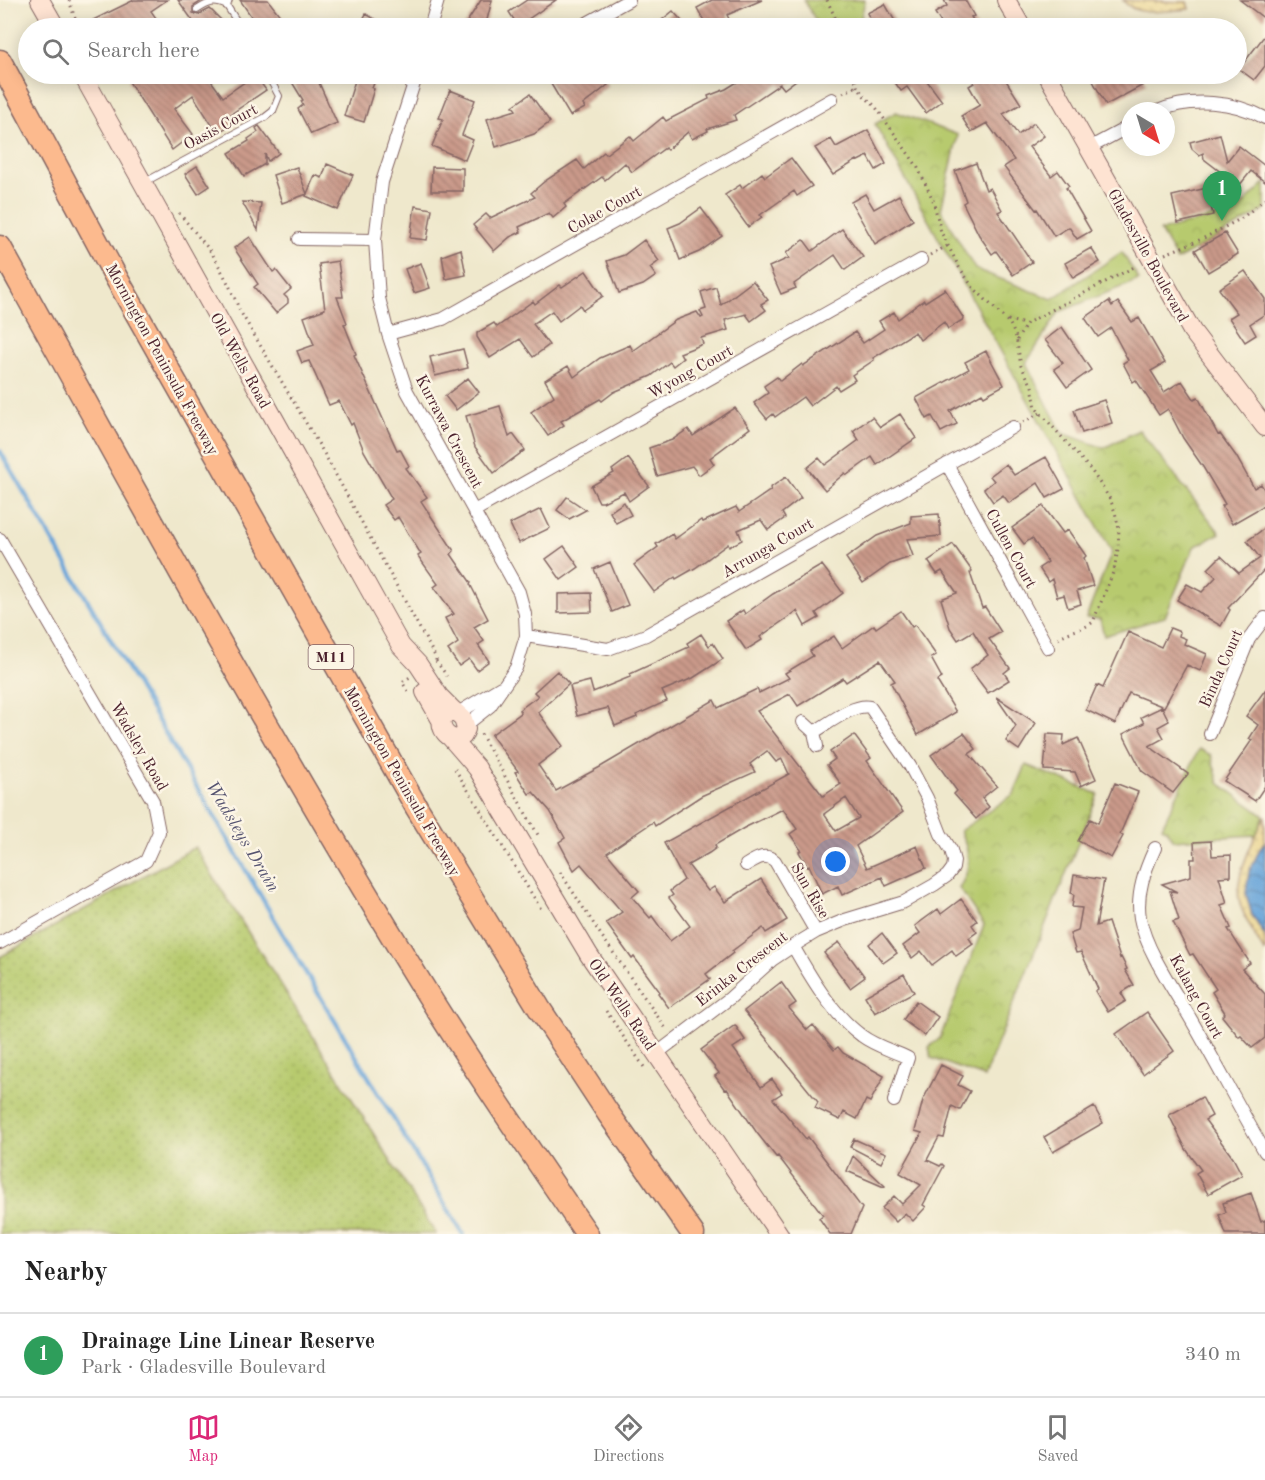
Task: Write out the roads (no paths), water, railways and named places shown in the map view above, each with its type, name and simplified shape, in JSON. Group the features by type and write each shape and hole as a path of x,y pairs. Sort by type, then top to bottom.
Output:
{"highway":[{"name":"Mornington Peninsula Freeway","path":"0,61 117,279 417,808 539,1008 608,1113 693,1234"},
{"path":"0,247 200,608 302,786 410,967 587,1234"}],"street":[{"path":"40,0 50,18"},
{"path":"433,18 438,0"},
{"path":"596,18 629,0"},
{"path":"1006,0 1016,18"},
{"name":"Old Wells Road","path":"88,84 401,646 417,664 458,722 477,768 589,955 779,1234"},
{"name":"Kurrawa Crescent","path":"414,84 382,182 375,240 379,298 407,391 519,592 525,614 525,636 516,668 502,687 458,722"},
{"name":"Gladesville Boulevard","path":"1053,84 1192,331 1265,427"},
{"name":"Colac Court","path":"388,334 443,319 832,99"},
{"path":"1175,106 1188,103 1231,105 1265,118"},
{"path":"1089,148 1121,131"},
{"path":"299,239 375,240"},
{"name":"Wyong Court","path":"474,511 921,260"},
{"name":"Arrunga Court","path":"525,636 608,649 646,635 1012,427"},
{"name":"Cullen Court","path":"946,464 1048,648"},
{"name":"Wadsley Road","path":"0,539 153,801 159,832 146,861 0,943"},
{"name":"Binda Court","path":"1210,734 1249,639 1265,618"},
{"name":"Erinka Crescent","path":"656,1054 730,998 772,960 793,946 845,920 904,902 947,876 952,868 954,861 951,850 941,834 927,798 910,766 870,707 864,706 852,710 814,732"},
{"path":"803,722 814,732 817,746"},
{"name":"Kalang Court","path":"1155,848 1142,879 1140,920 1162,971 1265,1152"},
{"name":"Sun Rise","path":"746,865 763,856 775,861 816,933"},
{"path":"793,946 808,973 834,1009 862,1036 908,1058 894,1101"}],"lane":[{"path":"197,10 209,2 228,3 236,18"},
{"name":"Oasis Court","path":"143,183 264,118 273,111 279,96 272,84"}],"water":[{"path":"1265,842 1265,936 1252,915 1246,893 1249,872"}],"waterway":[{"name":"Wadsleys Drain","path":"0,451 303,968 463,1234"}],"place":[{"name":"Drainage Line Linear Reserve","path":"1222,221"}]}
